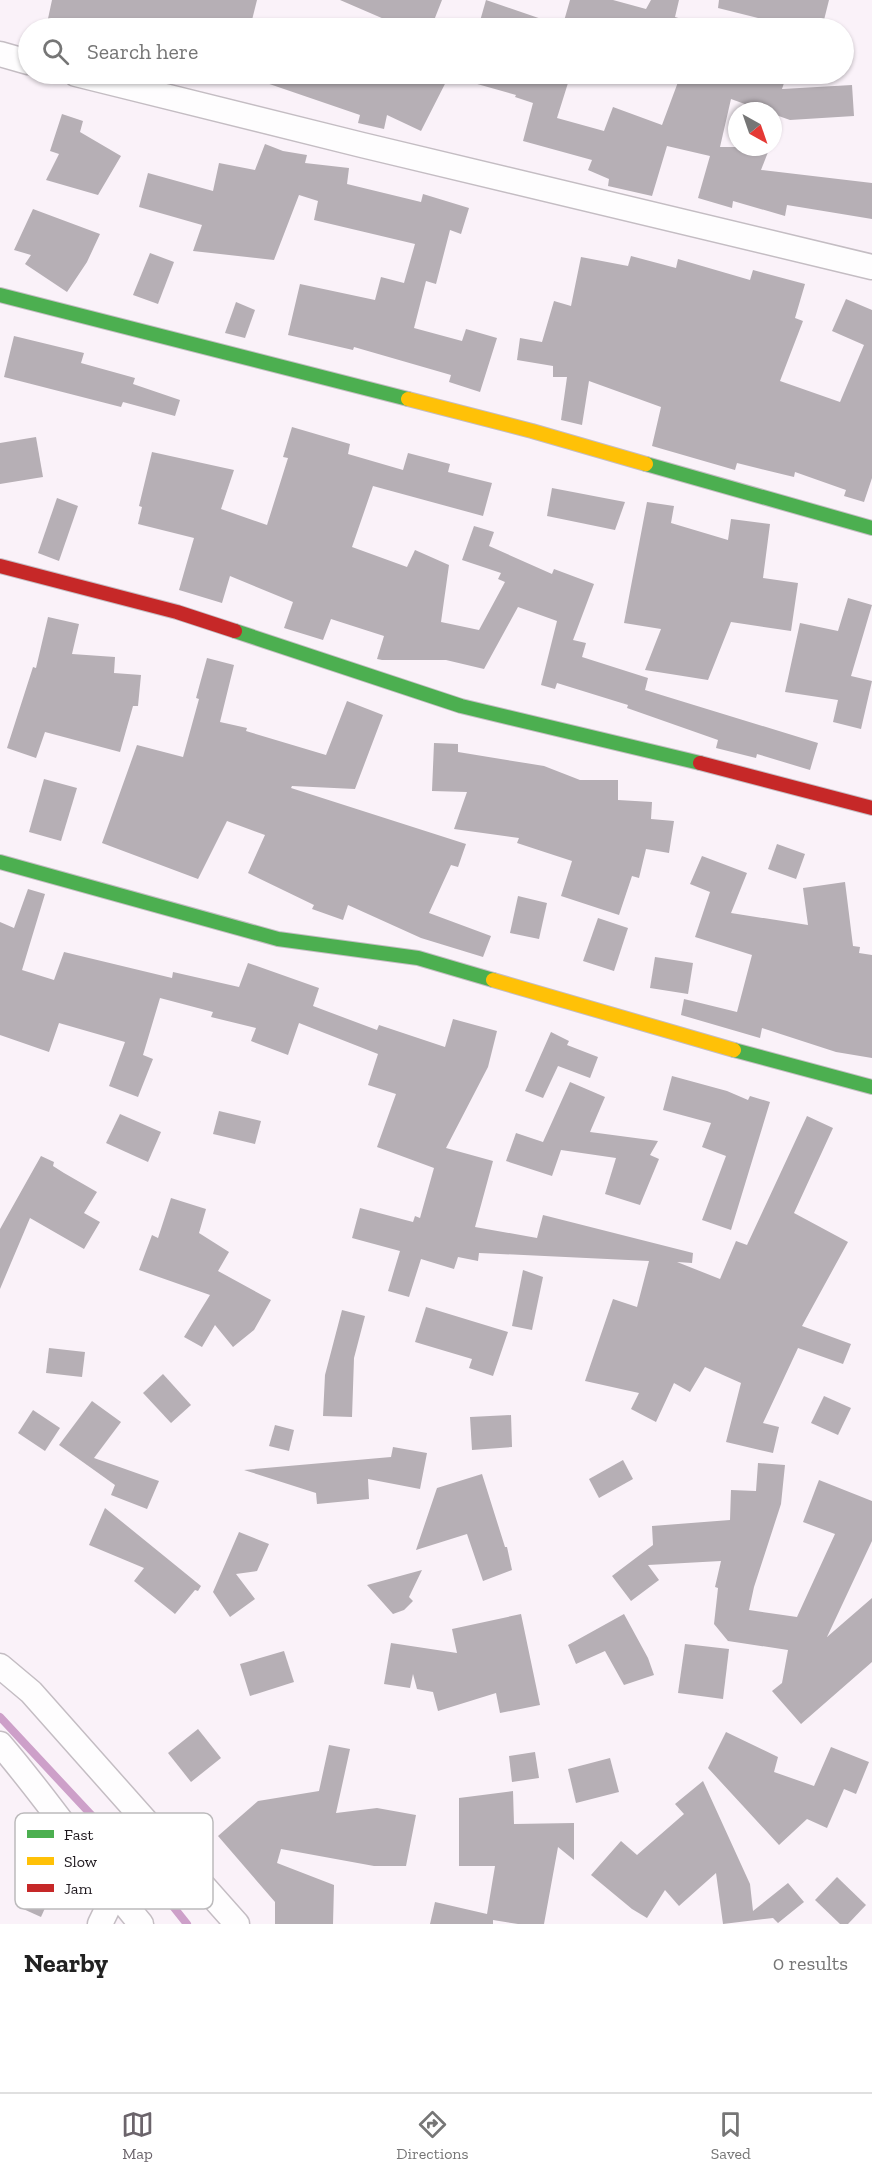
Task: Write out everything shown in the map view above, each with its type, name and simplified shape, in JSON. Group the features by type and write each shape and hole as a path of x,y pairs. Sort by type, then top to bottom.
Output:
{"street":[{"path":"0,54 18,59"},
{"path":"116,84 872,267"},
{"path":"0,295 532,431 872,528"},
{"path":"0,566 177,612 461,706 667,754 872,808"},
{"path":"0,862 278,939 418,958 759,1057 872,1087"},
{"path":"0,1666 31,1692 138,1813"},
{"path":"0,1744 56,1813"},
{"path":"213,1897 237,1924"},
{"path":"100,1924 107,1909"},
{"path":"128,1909 141,1924"}],"building":[{"path":"52,0 257,0 252,18 48,18"},
{"path":"340,0 442,0 435,18 382,18"},
{"path":"486,0 538,18 481,18"},
{"path":"570,0 613,0 646,9 651,0 679,0 675,17 678,18 565,18"},
{"path":"719,0 829,0 824,18 758,18 718,8"},
{"path":"269,84 445,84 421,131 387,115 384,129 358,123 360,115"},
{"path":"477,84 568,84 557,118 604,131 613,107 662,125 677,84 784,84 782,89 852,85 854,116 790,120 782,117 782,102 739,102 731,99 728,102 720,147 728,147 728,156 766,156 761,170 872,183 872,219 787,205 785,216 733,201 732,208 698,198 710,156 667,146 652,196 608,186 609,179 588,170 592,160 523,141 533,103 515,97 516,95"},
{"path":"62,114 83,121 80,132 121,156 98,195 46,180 59,154 50,151"},
{"path":"265,144 283,151 307,155 305,163 349,168 347,184 421,202 423,194 469,208 461,234 450,230 436,284 426,281 414,328 462,341 466,329 497,338 480,392 449,382 451,375 354,347 353,350 288,335 300,284 375,300 381,277 404,283 415,244 314,220 318,201 299,195 274,260 193,251 202,225 139,207 148,173 213,191 219,163 255,170"},
{"path":"33,209 100,234 87,262 67,292 25,264 31,255 14,250"},
{"path":"150,253 174,262 158,304 133,295"},
{"path":"631,256 676,268 678,259 750,280 753,270 805,284 795,318 803,321 780,381 840,402 864,345 832,331 846,299 872,310 872,478 864,502 844,496 846,490 795,472 794,477 737,463 735,470 652,446 661,407 589,381 582,425 561,420 567,377 553,377 553,366 517,360 520,338 542,342 554,301 571,306 581,257 628,266"},
{"path":"236,302 255,310 245,338 225,333"},
{"path":"14,336 84,353 81,363 135,378 133,384 180,400 175,416 123,402 121,407 4,377"},
{"path":"292,427 350,444 348,454 403,470 408,453 450,464 448,472 492,483 483,516 373,486 352,547 407,567 415,550 449,565 441,622 479,630 505,582 498,579 501,573 462,560 474,526 494,532 489,546 552,574 554,569 594,584 573,640 586,643 582,657 648,678 645,690 818,743 810,770 757,754 756,758 716,748 718,740 627,708 628,705 557,683 555,689 541,685 557,621 518,607 484,669 446,660 377,659 384,636 331,619 323,640 284,628 293,602 230,576 222,603 179,590 194,538 138,524 142,507 139,506 152,452 234,470 221,509 267,525 288,458 283,457"},
{"path":"36,437 43,477 0,484 0,443"},
{"path":"552,488 625,502 615,530 547,516"},
{"path":"57,498 78,506 59,561 38,553"},
{"path":"647,502 674,506 671,523 728,540 731,519 770,524 763,578 798,583 791,631 731,622 708,680 645,670 661,629 624,623"},
{"path":"848,598 872,605 851,676 872,681 861,729 833,722 838,700 785,692 800,623 838,631"},
{"path":"48,617 79,624 72,654 115,657 114,673 141,675 138,706 133,706 120,752 45,732 36,758 7,748 33,667 36,668"},
{"path":"207,658 234,665 220,722 247,728 246,731 326,755 347,701 383,715 355,789 292,786 291,788 466,844 458,867 451,865 429,913 491,936 483,957 421,938 348,905 343,920 312,909 314,905 248,873 265,835 227,821 198,879 102,843 137,745 183,757 199,699 196,698"},
{"path":"434,743 458,744 458,752 544,766 580,780 618,780 618,800 652,802 651,819 674,821 669,853 646,849 639,878 632,876 619,915 561,896 572,861 517,843 519,838 454,829 467,792 432,791"},
{"path":"44,779 77,788 61,841 29,832"},
{"path":"777,844 805,854 796,879 768,869"},
{"path":"702,856 747,873 731,913 808,925 803,888 845,882 853,946 860,947 859,953 872,955 872,1058 836,1052 762,1028 760,1038 681,1015 684,999 737,1012 752,955 695,937 710,892 690,884"},
{"path":"28,889 45,894 22,970 54,980 64,952 172,978 173,972 239,987 248,963 319,988 313,1006 377,1030 379,1025 445,1047 453,1019 497,1031 488,1067 446,1148 493,1161 475,1227 537,1238 543,1215 693,1253 692,1263 677,1262 720,1279 736,1241 747,1245 807,1116 833,1128 794,1213 848,1242 802,1326 851,1344 843,1364 798,1348 763,1423 779,1427 773,1453 726,1442 741,1383 705,1367 690,1392 674,1383 656,1422 631,1409 639,1393 585,1381 613,1299 637,1307 649,1261 479,1253 478,1261 458,1257 454,1269 421,1259 409,1297 388,1291 400,1251 352,1238 360,1208 413,1222 415,1216 420,1218 434,1168 377,1147 396,1094 368,1085 378,1054 299,1023 288,1055 251,1041 256,1028 211,1017 213,1012 160,998 143,1055 153,1059 138,1097 109,1086 125,1042 59,1023 49,1052 0,1035 0,922 14,928"},
{"path":"518,896 547,903 539,939 510,933"},
{"path":"598,918 628,928 614,971 583,961"},
{"path":"655,957 693,963 688,994 650,988"},
{"path":"551,1032 569,1041 567,1045 598,1057 590,1078 558,1066 543,1098 525,1091"},
{"path":"672,1076 727,1091 748,1100 750,1096 770,1102 731,1230 702,1220 726,1156 702,1147 711,1123 663,1110"},
{"path":"570,1082 605,1097 590,1132 658,1141 650,1155 659,1159 640,1205 605,1194 616,1158 561,1150 552,1176 506,1161 516,1133 543,1142"},
{"path":"219,1111 261,1121 255,1144 213,1134"},
{"path":"120,1114 161,1132 148,1162 106,1143"},
{"path":"41,1156 54,1162 53,1166 97,1192 84,1213 100,1222 84,1249 30,1218 0,1289 0,1229"},
{"path":"171,1198 206,1209 199,1233 229,1252 218,1271 271,1300 254,1330 233,1347 215,1325 202,1347 184,1337 210,1295 139,1270 152,1235 158,1238"},
{"path":"523,1270 543,1277 532,1330 512,1326"},
{"path":"426,1307 508,1332 493,1376 469,1368 472,1359 415,1342"},
{"path":"342,1310 365,1316 354,1358 352,1417 323,1416 325,1375"},
{"path":"49,1348 85,1352 82,1377 46,1373"},
{"path":"163,1374 191,1405 171,1423 143,1393"},
{"path":"824,1396 851,1408 838,1435 811,1423"},
{"path":"92,1401 121,1422 94,1458 159,1481 147,1509 111,1495 115,1485 59,1445"},
{"path":"33,1410 60,1428 45,1451 18,1433"},
{"path":"511,1415 512,1447 472,1450 470,1417"},
{"path":"275,1425 294,1430 289,1451 269,1446"},
{"path":"393,1447 427,1453 420,1489 368,1479 369,1499 317,1504 316,1493 244,1470 391,1457"},
{"path":"623,1460 633,1479 599,1498 589,1479"},
{"path":"758,1463 785,1465 781,1504 754,1587 749,1610 797,1617 835,1534 803,1522 819,1480 872,1501 872,1541 827,1637 872,1598 872,1662 801,1724 772,1691 782,1683 788,1650 728,1641 714,1624 718,1588 715,1587 721,1561 648,1565 659,1580 631,1601 612,1576 653,1545 652,1526 730,1520 731,1490 756,1491"},
{"path":"482,1474 505,1547 507,1547 512,1570 483,1581 467,1534 416,1550 437,1488"},
{"path":"105,1508 201,1586 175,1614 134,1581 144,1568 89,1545"},
{"path":"239,1532 269,1544 257,1571 236,1574 255,1599 230,1617 213,1592"},
{"path":"422,1570 409,1597 413,1601 404,1610 393,1614 367,1585"},
{"path":"521,1614 540,1705 500,1713 496,1693 438,1711 433,1692 417,1689 413,1674 410,1688 384,1684 391,1643 457,1653 452,1629"},
{"path":"624,1614 648,1658 654,1675 624,1685 605,1651 576,1664 568,1645"},
{"path":"685,1644 729,1649 723,1699 678,1693"},
{"path":"284,1651 294,1682 250,1696 240,1664"},
{"path":"198,1729 221,1758 191,1782 168,1753"},
{"path":"726,1732 778,1757 774,1772 814,1786 831,1747 869,1762 856,1794 844,1789 827,1828 807,1819 779,1845 708,1768"},
{"path":"329,1745 350,1749 336,1813 377,1808 416,1815 406,1866 374,1866 281,1849 277,1863 334,1885 333,1924 275,1924 275,1902 218,1836 258,1801 319,1791"},
{"path":"535,1752 539,1778 512,1782 509,1756"},
{"path":"610,1758 619,1792 576,1803 568,1769"},
{"path":"703,1781 750,1884 753,1911 788,1883 804,1902 778,1923 773,1918 723,1924 716,1873 679,1906 665,1890 647,1918 632,1909 591,1875 621,1841 637,1855 684,1814 675,1804"},
{"path":"513,1791 514,1824 574,1823 574,1860 558,1847 544,1924 518,1924 493,1920 493,1924 430,1924 435,1902 487,1914 495,1866 459,1866 459,1798"},
{"path":"837,1877 866,1905 848,1924 840,1924 815,1900"},
{"path":"23,1909 45,1909 41,1917"}],"waterway":[{"path":"0,1717 90,1813"},
{"path":"175,1909 187,1924"}],"traffic: fast":[{"path":"0,295 408,399"},
{"path":"646,464 872,528"},
{"path":"235,631 461,706 700,763"},
{"path":"0,862 278,939 418,958 493,980"},
{"path":"734,1050 872,1087"}],"traffic: slow":[{"path":"408,399 646,464"},
{"path":"493,980 734,1050"}],"traffic: jam":[{"path":"0,566 177,612 235,631"},
{"path":"700,763 872,808"}]}
